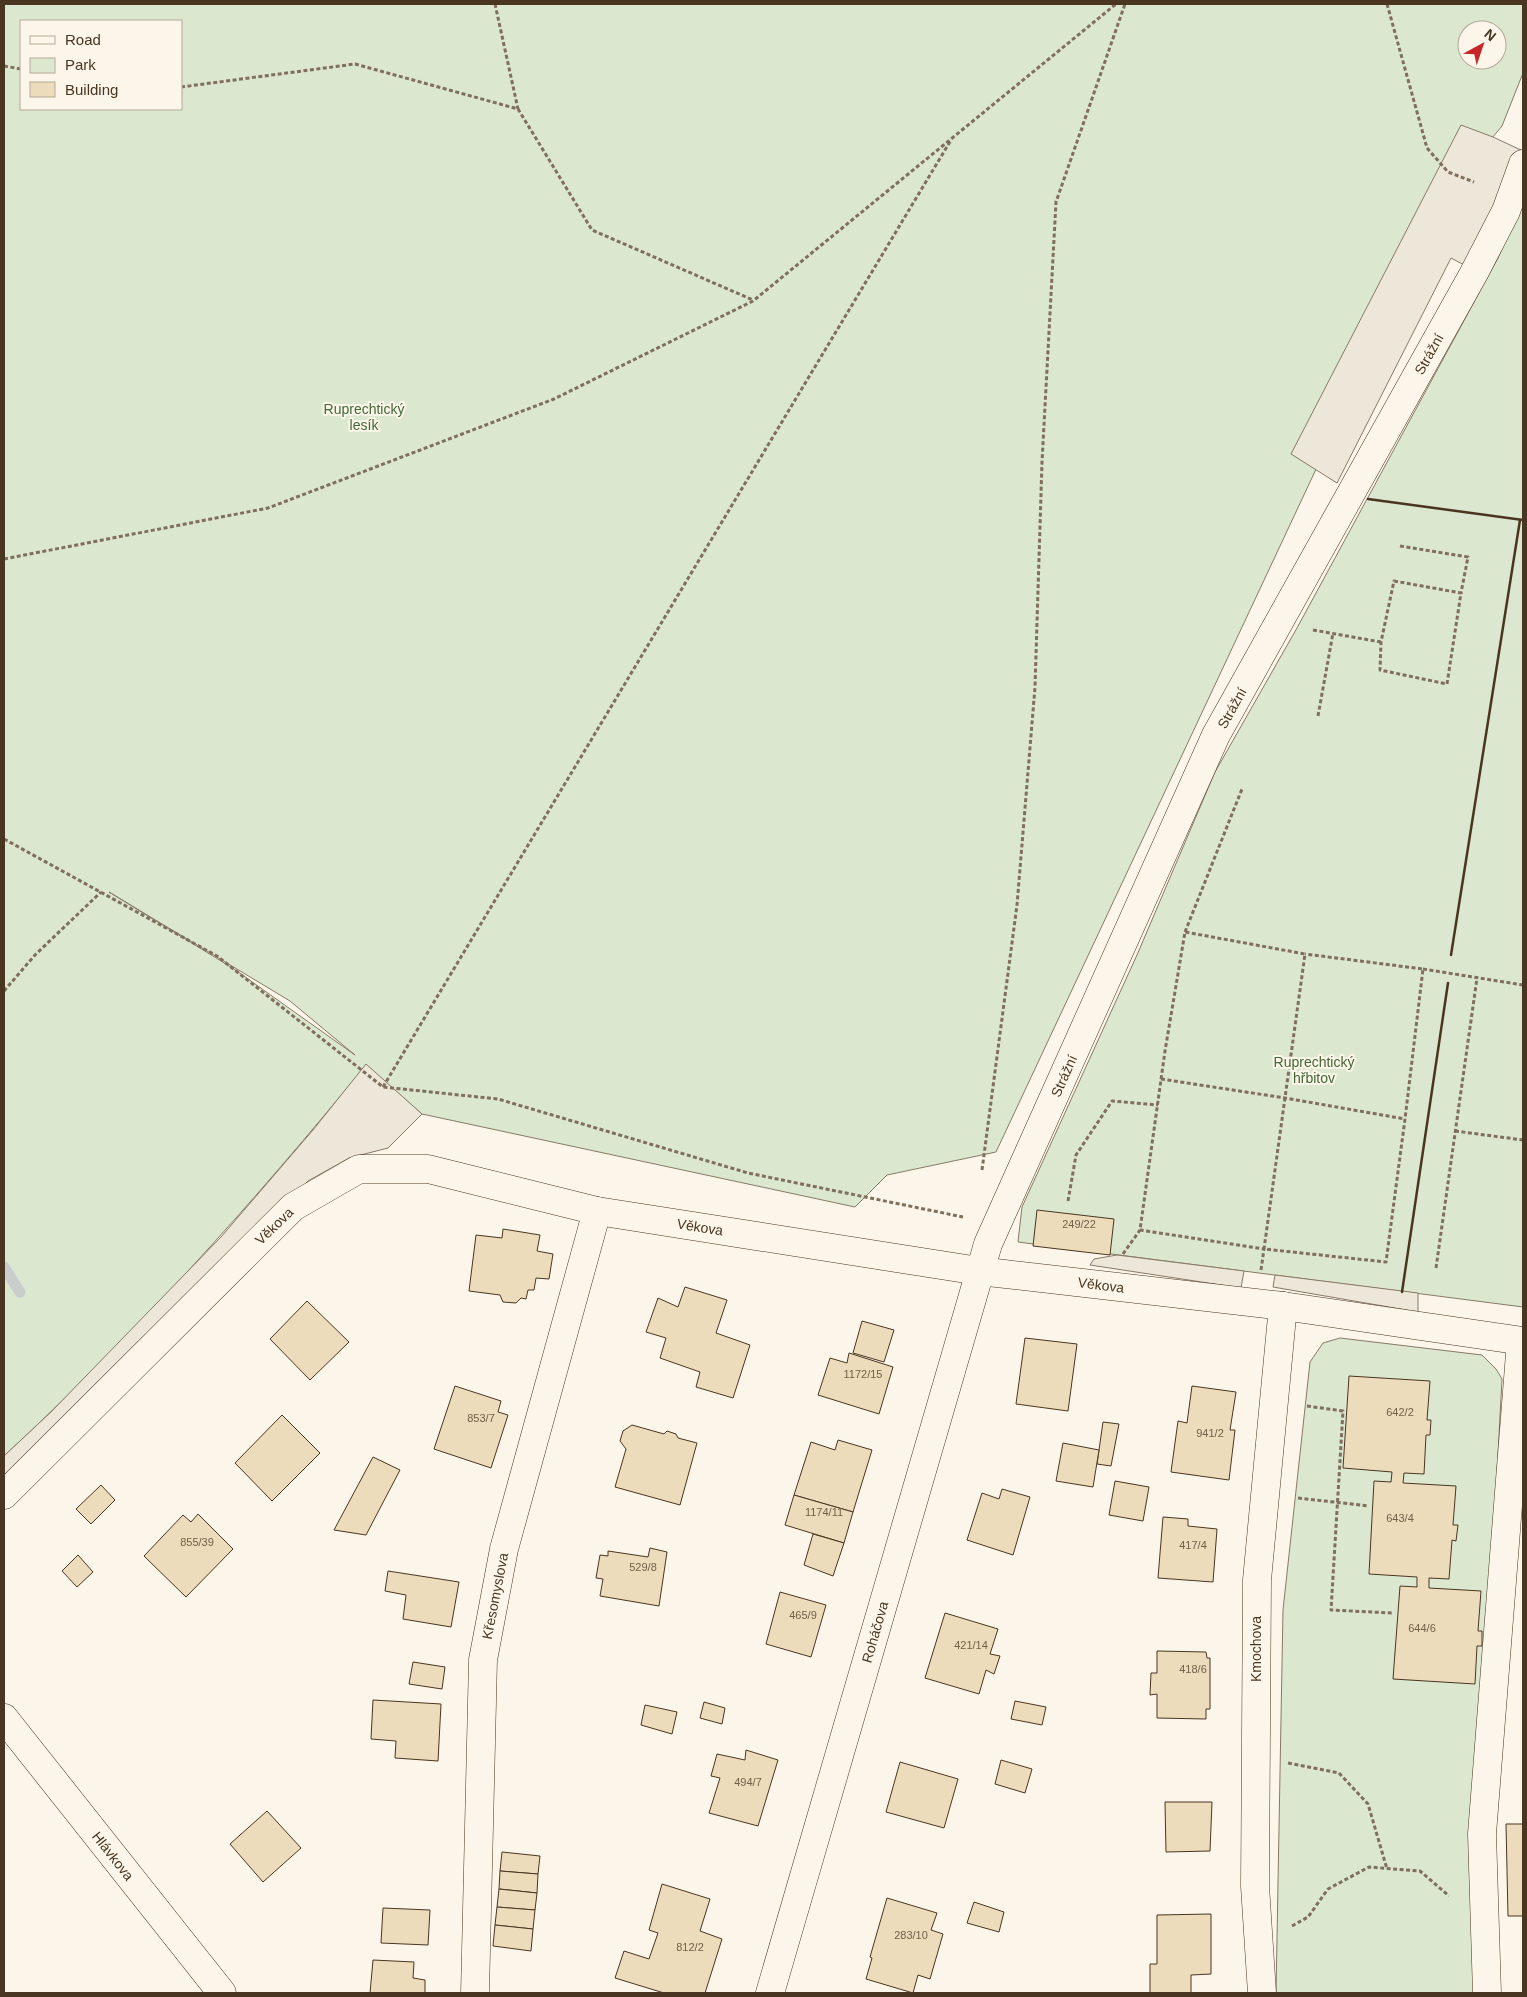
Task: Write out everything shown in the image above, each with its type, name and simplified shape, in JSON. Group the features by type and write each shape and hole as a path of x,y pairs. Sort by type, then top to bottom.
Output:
{"street":[{"name":"Strážní","path":"979,1271 988,1244 1216,735 1474,273 1506,211 1523,164"},
{"name":"Věkova","path":"4,1495 293,1207 359,1169 428,1170 597,1211 979,1271 1270,1304 1522,1341"},
{"name":"Křesomyslova","path":"475,1993 483,1660 504,1549 597,1211"},
{"name":"Roháčova","path":"770,1993 979,1271"},
{"name":"Kmochova","path":"1262,1993 1255,1886 1257,1580 1274,1401 1270,1304"},
{"path":"1487,1993 1482,1834 1522,1341"},
{"name":"Hlávkova","path":"4,1718 222,1993"}],"path":[{"path":"495,4 518,109 592,230 754,301"},
{"path":"4,558 268,508 554,398 754,301 1116,4"},
{"path":"982,1172 1017,904 1035,687 1042,462 1056,202 1125,4"},
{"path":"1387,4 1427,148 1448,172 1474,182"},
{"path":"182,87 355,64 518,109"},
{"path":"4,66 20,69"},
{"path":"383,1087 952,137"},
{"path":"1400,546 1468,557 1447,684 1380,670 1381,642 1394,581 1461,593"},
{"path":"1279,623 1381,642"},
{"path":"1318,716 1333,633"},
{"path":"1242,789 1185,932 1161,1079 1140,1230 1264,1249 1386,1262 1423,969"},
{"path":"4,839 217,956 383,1087 498,1099 748,1173 977,1220 988,1244"},
{"path":"4,991 35,955 101,892"},
{"path":"1185,932 1305,954 1423,969 1523,985"},
{"path":"1270,1304 1264,1249 1305,954"},
{"path":"1436,1268 1477,978"},
{"path":"1161,1079 1405,1119"},
{"path":"1068,1201 1076,1155 1112,1101 1158,1105"},
{"path":"1456,1131 1523,1140"},
{"path":"1274,1401 1342,1411 1331,1610 1392,1613"},
{"path":"1265,1494 1369,1506"},
{"path":"1256,1757 1339,1773 1368,1804 1387,1868"},
{"path":"1259,1945 1308,1917 1328,1889 1369,1867 1420,1871 1485,1927"}],"green space":[{"name":"Ruprechtický lesík","path":"4,4 1523,4 1523,73 1502,126 1445,194 996,1152 887,1175 855,1207 422,1114 366,1065 237,1217 100,1363 4,1456","holes":["109,892 290,1001 355,1055 234,969"]},
{"name":"Ruprechtický hřbitov","path":"1523,200 1523,1307 1018,1242 1022,1207 1137,955 1215,772 1297,628 1498,258"},
{"path":"1340,1338 1482,1355 1496,1369 1502,1379 1493,1549 1477,1993 1276,1993 1283,1610 1310,1362 1323,1343"}],"shaded area":[{"path":"1461,125 1523,151 1470,268 1451,258 1337,483 1291,454"},
{"path":"366,1064 422,1114 388,1148 349,1158 308,1181 222,1264 4,1484 4,1456 52,1411 221,1237 313,1130"},
{"path":"1117,1255 1244,1271 1241,1288 1090,1265 1094,1259"},
{"path":"1275,1275 1418,1293 1418,1312 1273,1287"}],"building":[{"path":"1037,1210 1114,1219 1110,1255 1033,1246"},
{"path":"503,1229 540,1235 537,1251 553,1254 549,1279 536,1278 534,1290 528,1290 526,1299 521,1298 516,1303 503,1302 500,1295 469,1291 476,1235 502,1238"},
{"path":"685,1287 727,1300 716,1333 750,1345 733,1398 696,1387 700,1372 660,1358 666,1338 646,1332 658,1298 678,1307"},
{"path":"307,1301 349,1342 310,1380 270,1339"},
{"path":"862,1321 894,1330 884,1362 853,1353"},
{"path":"1025,1338 1077,1344 1068,1411 1016,1404"},
{"path":"849,1353 893,1367 879,1414 818,1395 830,1358 847,1363"},
{"path":"1349,1376 1430,1381 1427,1420 1431,1420 1430,1435 1426,1435 1424,1474 1404,1473 1403,1483 1456,1486 1453,1525 1458,1525 1456,1541 1452,1540 1449,1579 1429,1578 1429,1588 1481,1591 1478,1631 1482,1631 1482,1646 1477,1646 1475,1684 1393,1679 1400,1586 1417,1587 1417,1577 1369,1574 1374,1481 1391,1482 1392,1472 1343,1468"},
{"path":"455,1386 501,1401 498,1412 508,1415 491,1468 434,1449"},
{"path":"1192,1386 1236,1392 1230,1430 1235,1430 1229,1480 1171,1472 1178,1421 1187,1423"},
{"path":"282,1415 320,1453 272,1501 235,1463"},
{"path":"1103,1422 1119,1424 1111,1466 1097,1464"},
{"path":"632,1425 664,1434 667,1431 676,1434 678,1438 697,1443 680,1505 615,1487 626,1449 620,1441 623,1431"},
{"path":"838,1440 872,1450 853,1512 794,1495 811,1442 835,1450"},
{"path":"1063,1443 1099,1450 1093,1487 1056,1481"},
{"path":"373,1457 400,1470 366,1535 334,1530"},
{"path":"1115,1481 1149,1487 1143,1521 1109,1515"},
{"path":"101,1485 115,1500 91,1524 76,1509"},
{"path":"1002,1489 1030,1497 1013,1555 967,1540 982,1493 999,1499"},
{"path":"794,1495 853,1512 844,1543 785,1525"},
{"path":"198,1514 233,1549 186,1597 144,1556 183,1515 191,1522"},
{"path":"1163,1517 1188,1519 1188,1526 1217,1529 1213,1582 1158,1578"},
{"path":"813,1534 844,1543 833,1576 804,1565"},
{"path":"650,1548 667,1552 659,1606 600,1596 603,1579 596,1578 600,1555 608,1556 608,1551 648,1557"},
{"path":"78,1555 93,1572 77,1587 62,1571"},
{"path":"388,1571 459,1582 451,1627 403,1619 406,1595 385,1591"},
{"path":"780,1592 826,1605 811,1657 766,1644"},
{"path":"945,1613 998,1629 990,1654 1000,1656 994,1674 986,1670 979,1694 925,1678"},
{"path":"1157,1651 1206,1652 1207,1658 1210,1658 1210,1709 1206,1709 1206,1719 1157,1718 1157,1694 1150,1695 1151,1673 1157,1673"},
{"path":"413,1662 445,1667 442,1689 409,1684"},
{"path":"373,1700 441,1704 438,1761 395,1758 396,1741 371,1739"},
{"path":"1015,1701 1046,1707 1042,1725 1011,1719"},
{"path":"704,1702 725,1708 722,1724 700,1718"},
{"path":"645,1705 677,1712 672,1734 641,1725"},
{"path":"746,1750 778,1760 758,1826 709,1813 720,1778 711,1776 717,1754 745,1760"},
{"path":"1001,1760 1032,1769 1025,1793 995,1784"},
{"path":"900,1762 958,1779 944,1828 886,1812"},
{"path":"1165,1802 1212,1802 1210,1851 1166,1852"},
{"path":"267,1811 301,1848 263,1882 230,1844"},
{"path":"1506,1824 1523,1824 1523,1916 1508,1916"},
{"path":"502,1852 540,1856 538,1874 500,1871"},
{"path":"500,1871 538,1874 537,1893 499,1889"},
{"path":"662,1884 710,1899 700,1931 722,1939 705,1993 664,1993 615,1978 624,1951 649,1959 658,1933 649,1930"},
{"path":"499,1889 537,1893 535,1910 497,1907"},
{"path":"887,1898 937,1913 931,1930 943,1934 930,1979 918,1975 913,1993 866,1979 872,1958 870,1957"},
{"path":"974,1902 1004,1912 999,1932 967,1923"},
{"path":"497,1907 535,1910 533,1929 495,1925"},
{"path":"383,1908 430,1910 428,1945 381,1943"},
{"path":"1211,1914 1211,1974 1191,1975 1191,1993 1150,1993 1150,1964 1157,1964 1157,1915"},
{"path":"495,1925 533,1929 531,1951 493,1946"},
{"path":"373,1960 414,1962 413,1978 425,1980 425,1993 370,1993"}],"waterway":[{"path":"4,1267 20,1292"}],"wall":[{"path":"1368,499 1523,520"},
{"path":"1451,955 1520,520"},
{"path":"1402,1292 1448,983"}]}
